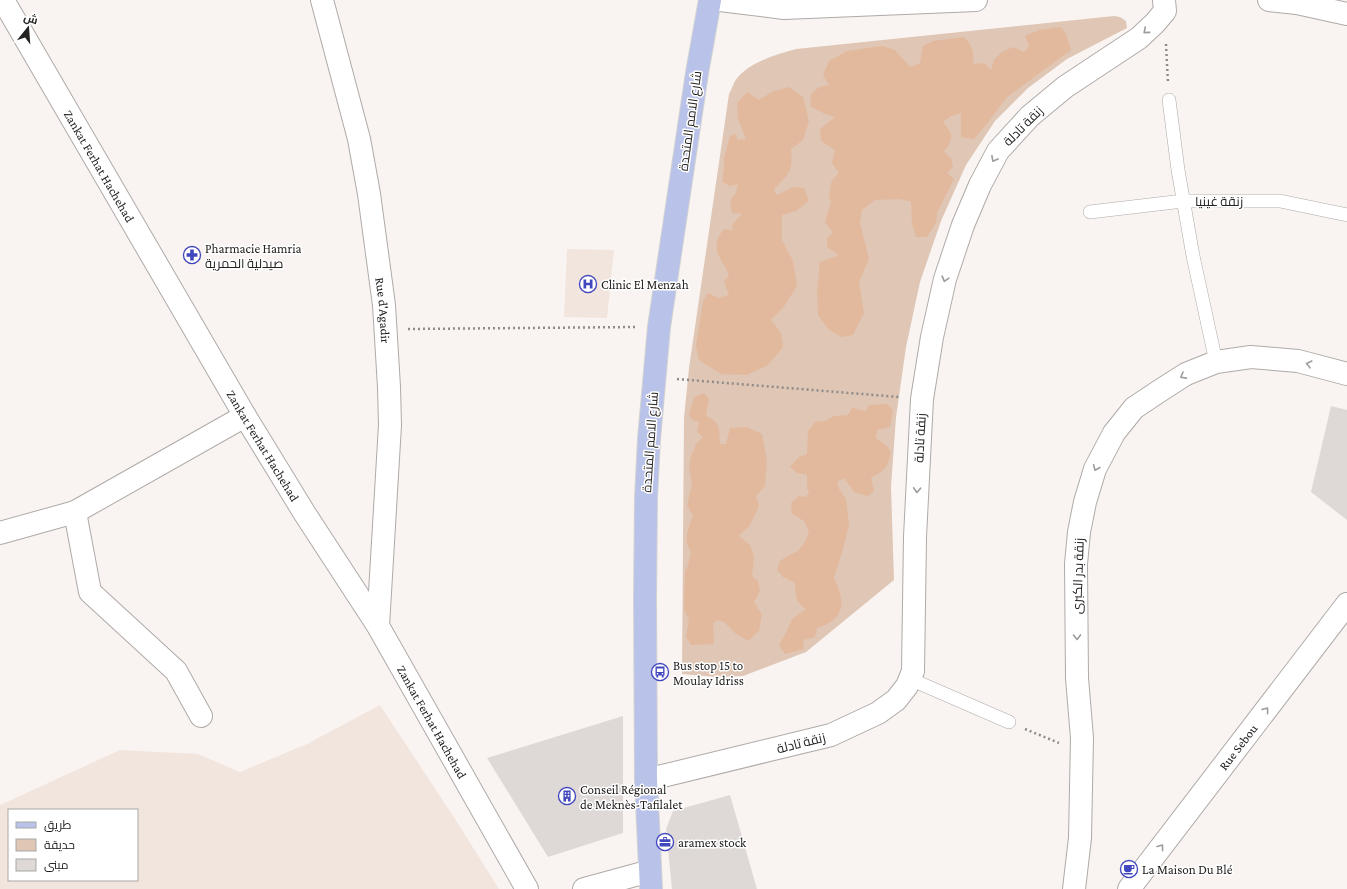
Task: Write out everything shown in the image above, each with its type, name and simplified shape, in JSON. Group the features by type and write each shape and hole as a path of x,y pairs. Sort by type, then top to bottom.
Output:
{"main road":[{"name":"شارع الامم المتحدة","path":"650,880 646,780 645,607 646,498 649,439 659,326 696,73 710,0"}],"street":[{"name":"Zankat Ferhat Hachehad","path":"3,0 245,416 378,626 527,889"},
{"name":"Rue d'Agadir","path":"322,0 359,139 369,194 384,305 390,425 378,626"},
{"path":"720,0 784,8 976,0"},
{"path":"1269,0 1297,3 1347,14"},
{"name":"زنقة تادلة","path":"646,780 831,735 878,713 896,700 907,686 913,671 915,537 922,399 932,337 945,279 966,218 980,185 998,151 1030,116 1065,87 1139,38 1155,24 1164,6"},
{"name":"زنقة بدر الكبرى","path":"1074,889 1080,838 1082,753 1077,678 1076,564 1079,532 1094,468 1114,433 1134,408 1186,374 1216,362 1251,357 1298,361 1347,374"},
{"path":"0,533 75,512 245,416"},
{"path":"75,512 90,592 176,671 201,716"},
{"name":"Rue Sebou","path":"1129,889 1347,604"},
{"path":"584,889 650,880"}],"lane":[{"path":"1169,100 1183,201 1193,256 1216,362"},
{"name":"زنقة غينيا","path":"1090,212 1183,201 1280,201 1347,215"},
{"path":"910,679 1009,722"}],"path":[{"path":"1164,6 1169,100"},
{"path":"386,330 659,326"},
{"path":"654,377 922,399"},
{"path":"1009,722 1082,753"}],"shaded area":[{"path":"1061,27 1066,34 1071,50 1007,97 974,139 961,137 961,113 951,116 943,122 951,134 950,143 944,152 951,158 953,167 947,173 954,179 937,213 936,223 927,237 916,237 912,224 911,202 900,199 875,200 862,210 860,223 869,259 859,282 864,313 853,335 841,337 828,329 818,315 817,290 820,262 839,255 827,247 827,238 833,233 825,222 831,201 829,198 831,182 839,173 832,163 835,150 821,141 820,129 835,117 825,114 810,106 811,94 819,87 829,85 823,75 829,61 847,51 882,46 895,50 910,67 920,63 923,46 933,41 964,37 972,49 974,56 973,64 984,63 991,70 994,60 1002,52 1013,47 1024,52 1029,46 1025,36 1039,30"},
{"path":"789,87 803,97 809,121 803,140 791,149 791,163 789,172 774,189 777,195 793,187 804,188 809,201 796,211 782,215 782,240 793,261 797,286 783,308 771,320 781,333 783,347 768,365 747,375 721,374 699,360 696,346 703,301 708,293 718,298 729,295 724,282 729,275 716,247 719,236 724,229 733,230 732,225 742,214 732,213 730,201 736,193 738,184 730,186 722,182 724,158 730,136 735,134 738,140 746,139 738,119 737,103 747,92 759,100 772,92"},
{"name":"Clinic El Menzah","path":"567,249 614,250 607,318 564,317"},
{"path":"704,393 709,399 706,416 711,418 717,424 720,444 726,444 730,428 747,427 762,434 767,461 765,486 756,496 759,506 750,525 739,536 750,545 754,557 752,576 758,581 760,591 754,602 762,615 759,631 748,641 735,633 724,622 717,620 713,623 714,644 691,645 686,637 689,620 684,609 685,572 691,552 687,543 687,534 693,516 687,505 692,485 689,467 691,456 696,444 703,437 697,432 699,422 692,420 689,415 694,397"},
{"path":"887,404 893,410 890,427 877,430 876,438 887,446 891,452 885,468 871,478 874,491 868,496 854,492 844,478 837,482 839,489 846,499 849,525 834,577 840,594 840,611 832,621 817,628 815,637 803,640 804,649 785,654 779,645 792,619 806,609 798,601 795,583 783,577 777,570 780,561 798,551 806,540 809,532 804,521 792,514 791,503 799,496 806,497 809,492 807,488 807,475 797,473 790,467 799,457 807,454 808,431 815,422 825,421 834,416 848,415 852,408 866,411 869,405"},
{"path":"380,705 499,889 0,889 0,805 120,750 198,754 240,772 307,744"}],"green space":[{"path":"1114,16 1120,17 1126,21 1127,28 1067,59 1028,88 995,121 966,165 941,221 920,282 906,347 896,417 891,487 894,580 806,652 743,676 716,677 682,674 684,418 689,368 729,94 734,83 744,71 757,63 772,56 796,49"}],"building":[{"path":"1331,406 1347,410 1347,520 1311,492"},
{"name":"Conseil Régional de Meknès-Tafilalet","path":"623,716 623,833 548,857 487,758"},
{"path":"730,795 757,889 672,889 666,829 673,811"}],"place":[{"name":"Pharmacie Hamria صيدلية الحمرية","path":"192,255"},
{"name":"Clinic El Menzah","path":"588,284"},
{"name":"Bus stop 15 to Moulay Idriss","path":"660,672"},
{"name":"Conseil Régional de Meknès-Tafilalet","path":"567,796"},
{"name":"aramex stock","path":"665,842"},
{"name":"La Maison Du Blé","path":"1129,869"}]}
